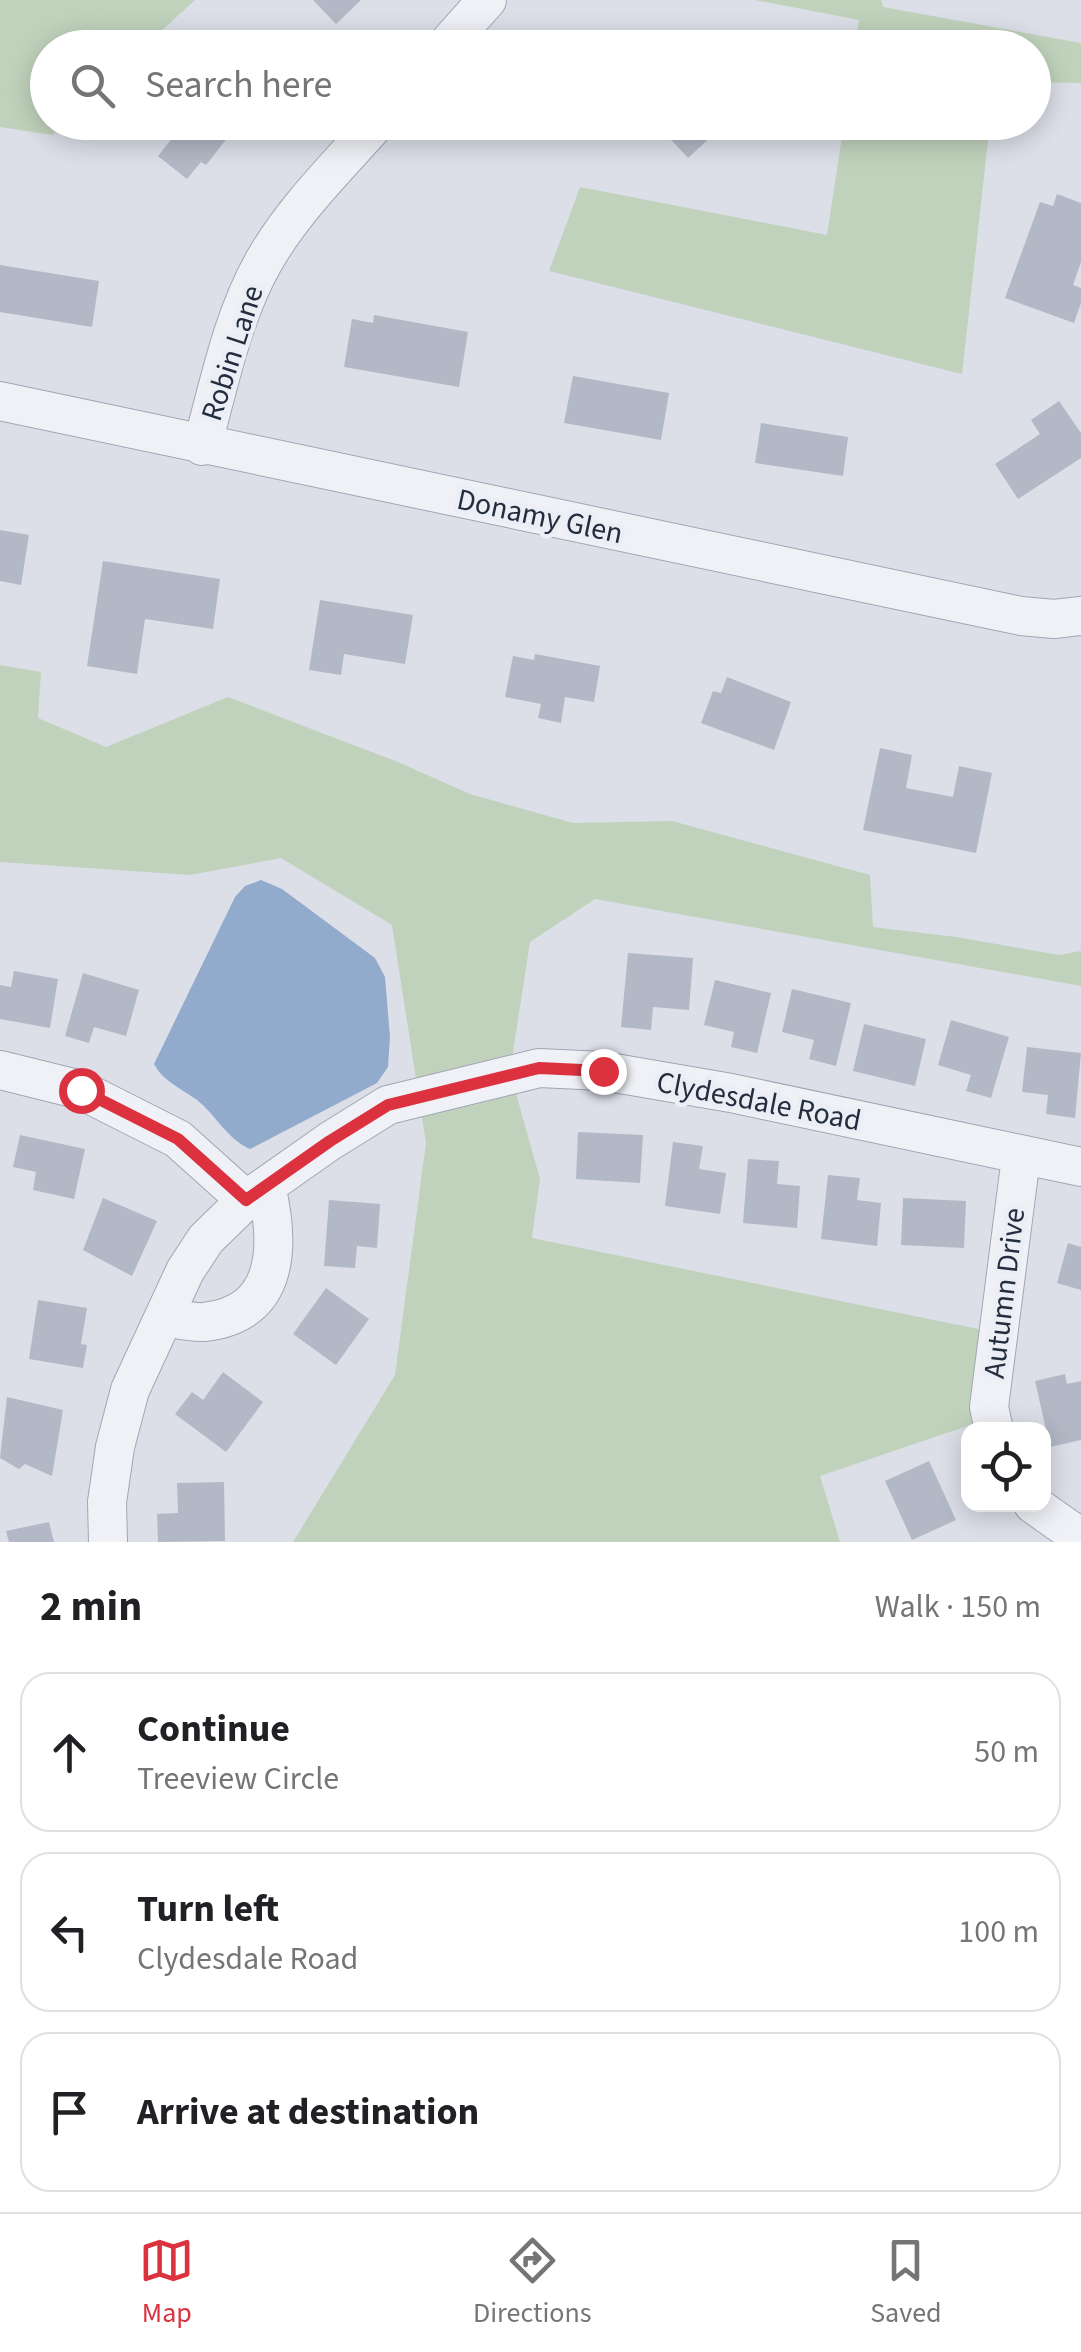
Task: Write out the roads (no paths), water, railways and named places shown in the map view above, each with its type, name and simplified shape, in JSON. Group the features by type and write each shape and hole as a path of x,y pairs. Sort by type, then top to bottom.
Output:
{"street":[{"path":"460,30 487,0"},
{"name":"Robin Lane","path":"202,446 235,328 263,262 303,205 361,140"},
{"name":"Donamy Glen","path":"0,400 202,446 1021,616 1081,616"},
{"name":"Clydesdale Road","path":"108,1542 107,1502 115,1448 130,1390 185,1271 206,1239 256,1193 388,1105 539,1068 603,1071 731,1093 1081,1168"},
{"path":"0,1070 81,1090 178,1139 256,1193 274,1221 275,1259 262,1291 239,1312 204,1322 165,1317"},
{"name":"Autumn Drive","path":"993,1422 990,1407 1022,1157"},
{"path":"1044,1512 1081,1538"}],"water":[{"path":"261,880 282,889 375,958 385,977 390,1037 388,1067 377,1083 250,1149 154,1064 235,897 245,886"}]}
